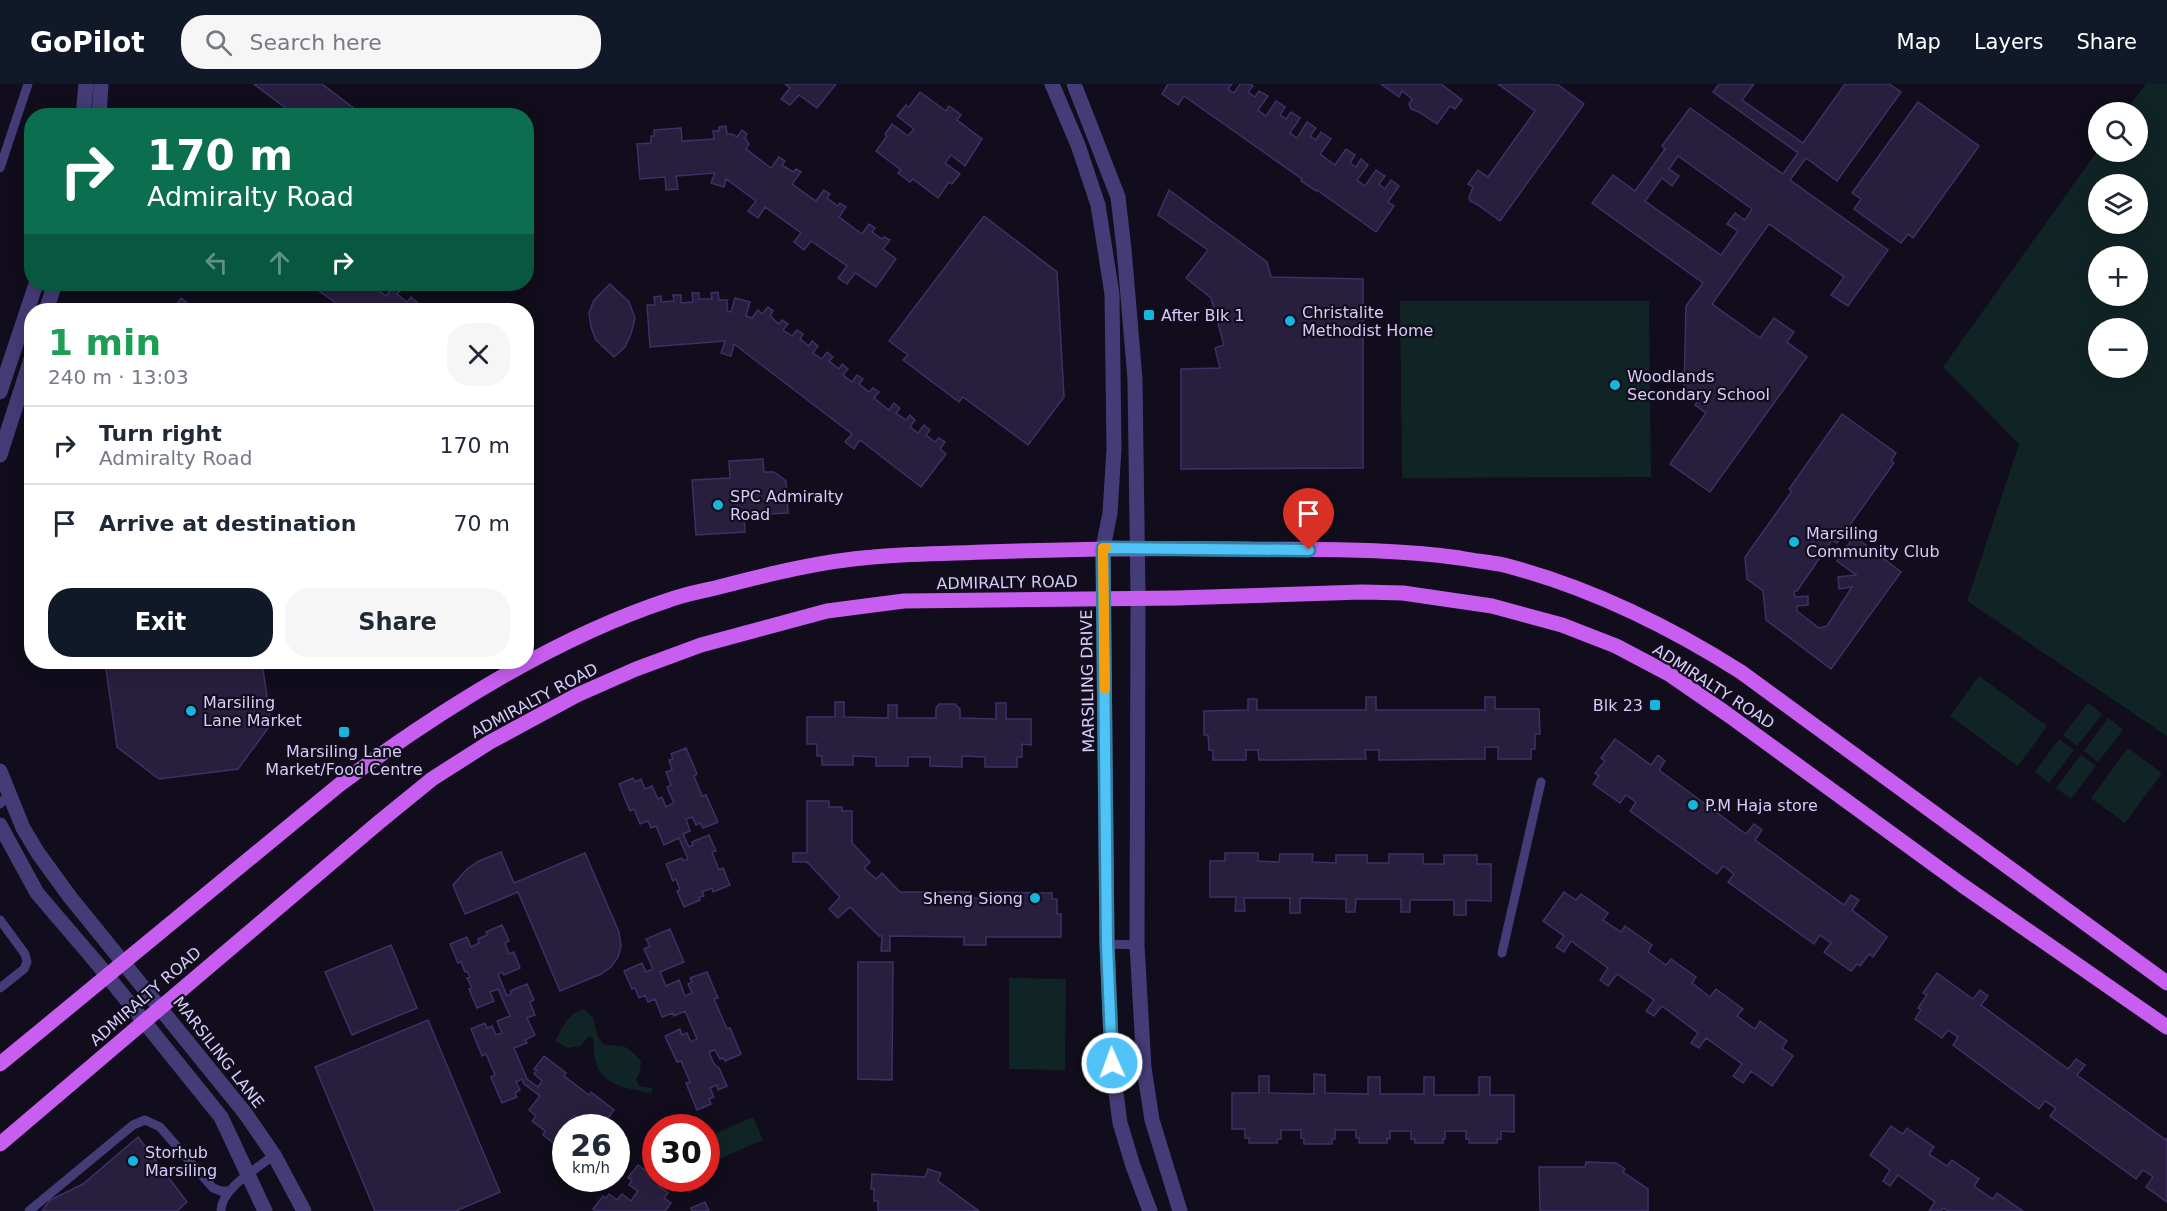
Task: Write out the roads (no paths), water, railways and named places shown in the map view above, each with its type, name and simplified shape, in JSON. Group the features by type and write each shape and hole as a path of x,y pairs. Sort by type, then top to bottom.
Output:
{"main road":[{"name":"ADMIRALTY ROAD","path":"534,660 607,623 670,599 748,579 816,565 873,557 1103,548 1353,550 1428,554 1501,564 1559,581 1615,603 1699,645 1740,672 2167,983"},
{"name":"ADMIRALTY ROAD","path":"0,1144 378,823 432,779 490,742 578,695 636,669 701,645 827,611 904,601 1403,593 1492,606 1562,625 1616,646 1669,674 1962,885 2167,1028"},
{"name":"ADMIRALTY ROAD","path":"0,1064 339,784 394,744 519,669"}],"street":[{"path":"84,108 86,84"},
{"path":"100,108 101,84"},
{"name":"MARSILING DRIVE","path":"1052,84 1078,145 1098,205 1112,294 1114,449 1110,513 1103,548 1107,944 1112,1063 1120,1123 1150,1211"},
{"path":"1074,84 1118,197 1135,379 1138,597 1137,945 1144,1068 1152,1120 1180,1211"},
{"path":"0,392 24,320"},
{"path":"0,454 3,434 24,378"},
{"name":"MARSILING LANE","path":"0,771 4,799 38,853 70,897 245,1113 274,1155 304,1211"},
{"path":"0,825 37,893 221,1117 265,1211"}],"lane":[{"path":"0,168 28,84"},
{"path":"1502,953 1541,782"},
{"path":"0,920 25,954 27,962 24,969 0,988"},
{"path":"1107,944 1137,945"},
{"path":"29,1211 133,1125 146,1120 160,1126 213,1188 228,1191"},
{"path":"221,1211 221,1205 228,1191 274,1155"}],"place":[{"name":"After Blk 1","path":"1149,315"},
{"name":"Christalite Methodist Home","path":"1290,321"},
{"name":"Woodlands Secondary School","path":"1615,385"},
{"name":"SPC Admiralty Road","path":"718,505"},
{"name":"Marsiling Community Club","path":"1794,542"},
{"name":"Blk 23","path":"1655,705"},
{"name":"Marsiling Lane Market","path":"191,711"},
{"name":"Marsiling Lane Market/Food Centre","path":"344,732"},
{"name":"P.M Haja store","path":"1693,805"},
{"name":"Sheng Siong","path":"1035,898"},
{"name":"Storhub Marsiling","path":"133,1161"}]}
